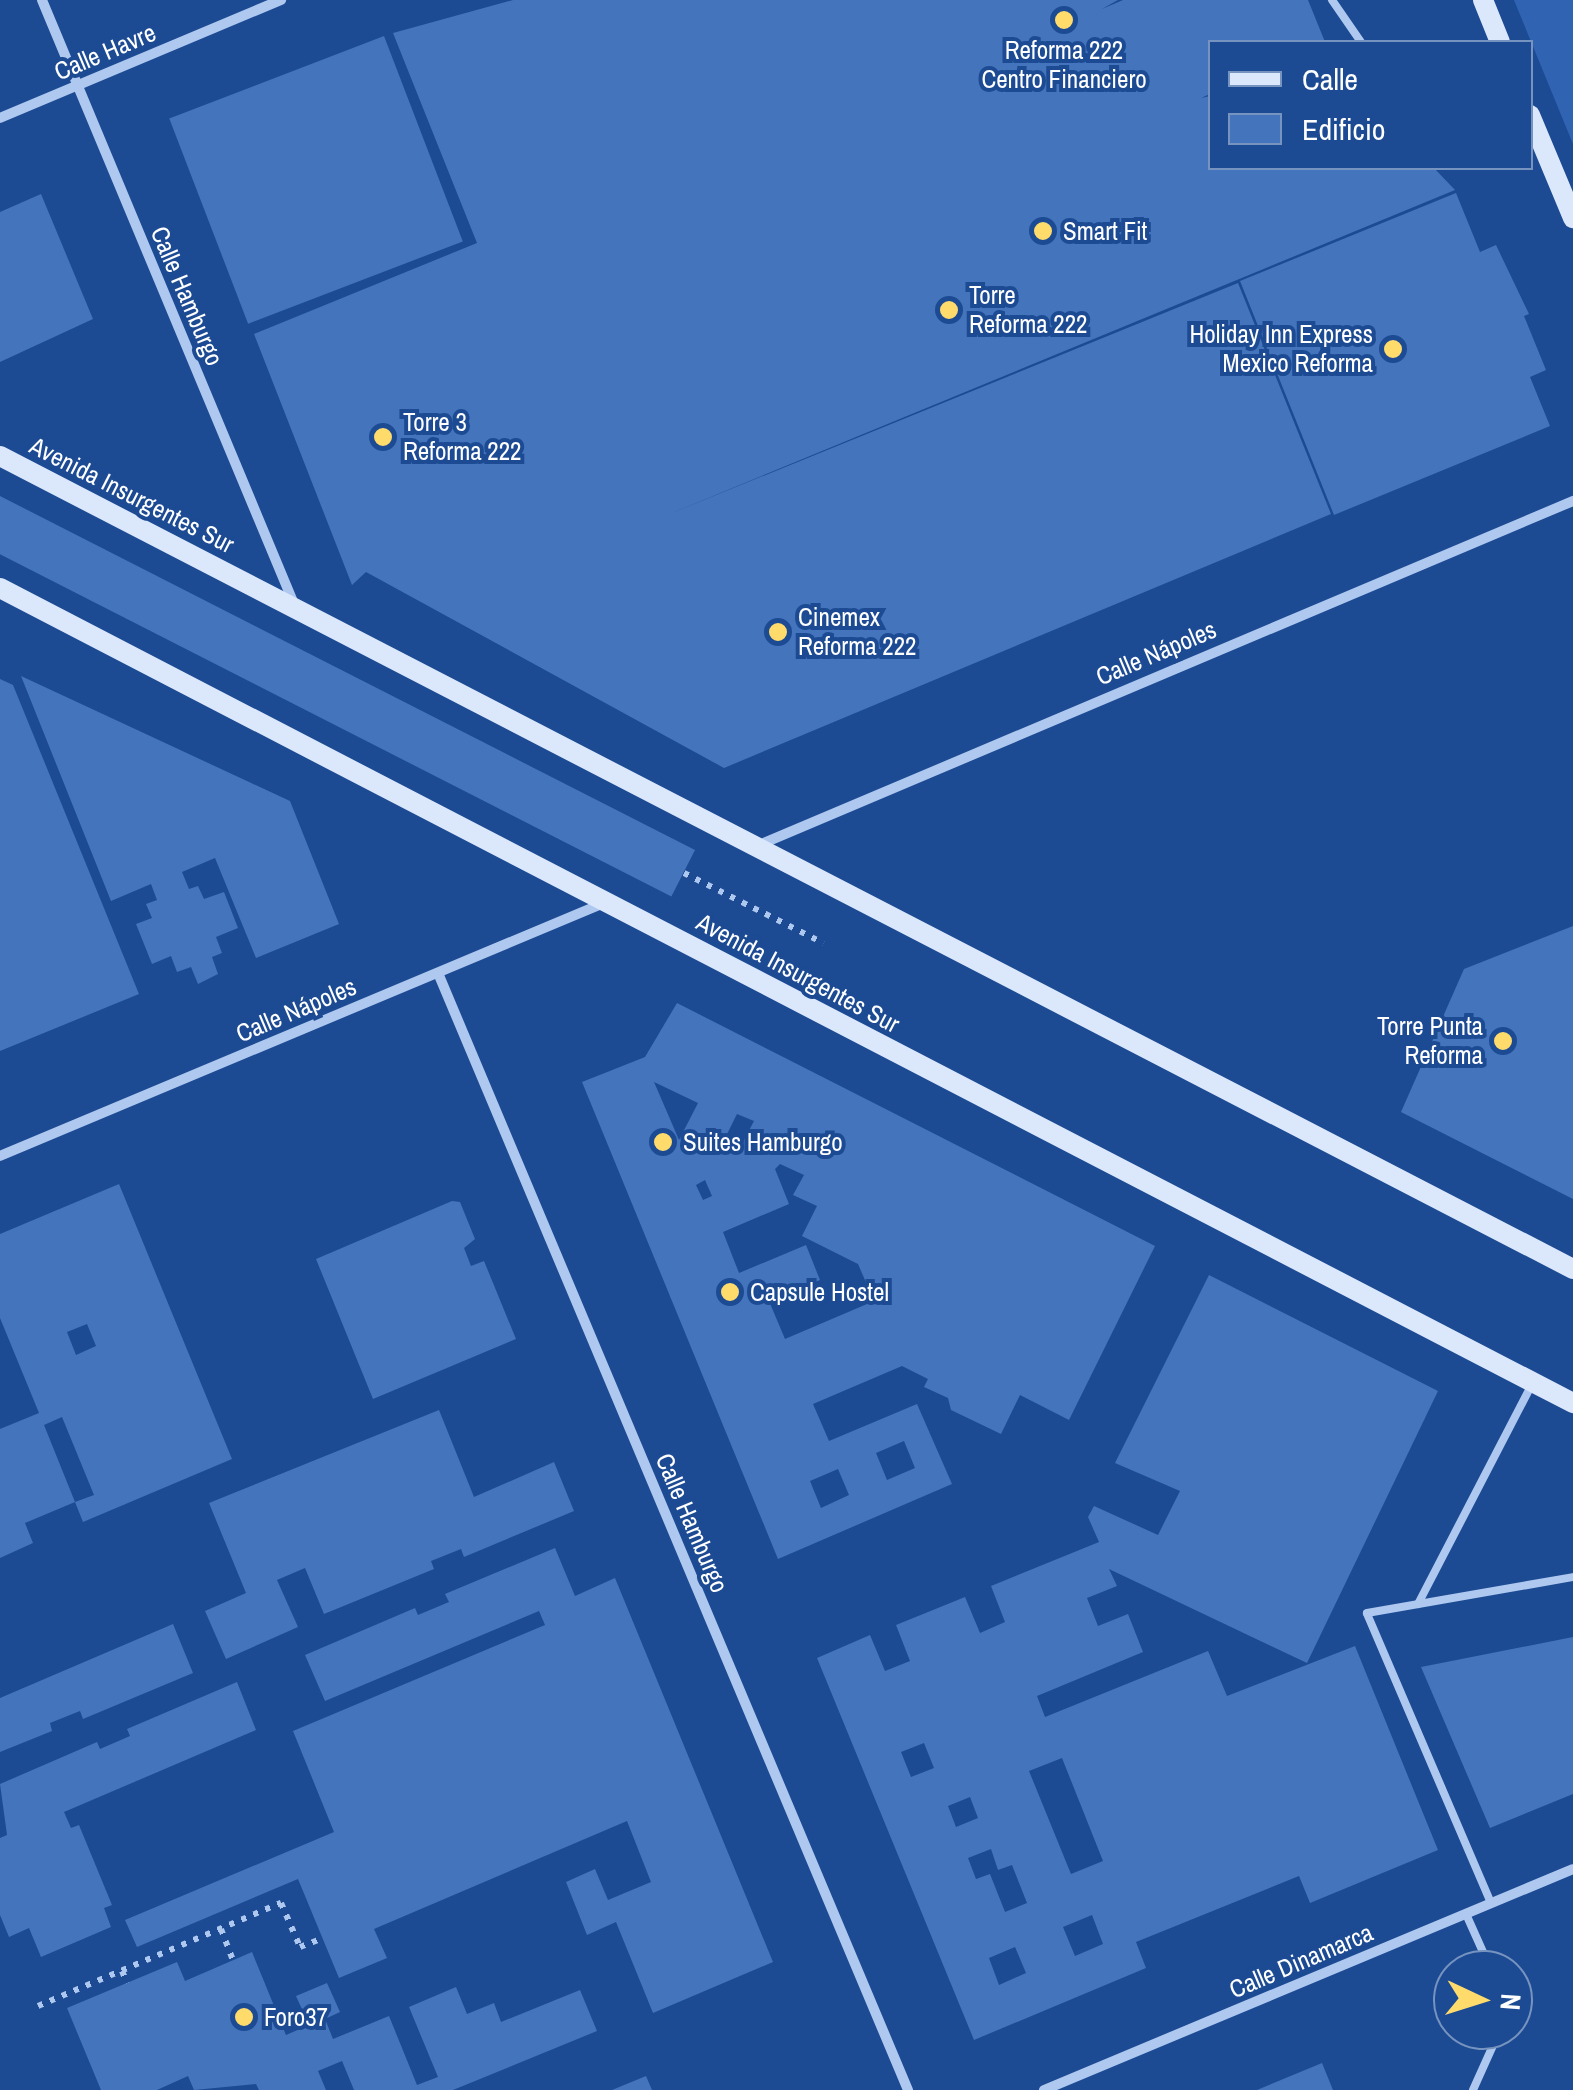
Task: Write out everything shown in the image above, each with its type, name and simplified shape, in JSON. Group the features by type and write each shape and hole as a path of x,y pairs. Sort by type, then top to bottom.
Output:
{"main road":[{"path":"1483,0 1499,40"},
{"path":"1533,123 1573,218"},
{"name":"Avenida Insurgentes Sur","path":"0,456 1573,1269"},
{"name":"Avenida Insurgentes Sur","path":"0,588 1573,1403"}],"street":[{"name":"Calle Hamburgo","path":"42,0 295,608"},
{"name":"Calle Havre","path":"0,118 282,0"},
{"name":"Calle Nápoles","path":"757,846 1573,500"},
{"name":"Calle Nápoles","path":"0,1156 607,902"},
{"name":"Calle Hamburgo","path":"438,973 908,2090"},
{"name":"Calle Dinamarca","path":"1044,2090 1573,1869"}],"lane":[{"path":"1332,0 1360,40"},
{"path":"1418,1604 1533,1382"},
{"path":"1492,1903 1367,1613 1573,1577"},
{"path":"1466,1914 1482,1950"},
{"path":"1473,2090 1491,2050"}],"path":[{"path":"684,873 823,943"},
{"path":"38,2006 281,1902 300,1947 323,1938"},
{"path":"221,1928 234,1960"},
{"path":"122,1970 127,1983"}],"shaded area":[{"path":"1514,0 1573,0 1573,144 1533,40"}],"building":[{"path":"513,0 1118,0 1102,9 1123,0 1308,0 1324,40 1208,40 1208,95 1201,98 1208,96 1208,170 1436,170 1455,190 667,515 1238,283 1331,514 724,768 366,572 352,585 254,334 477,243 393,33"},
{"path":"384,36 463,241 248,324 169,118"},
{"name":"Holiday Inn Express Mexico Reforma","path":"1456,193 1480,252 1496,245 1529,314 1524,316 1546,370 1530,377 1550,426 1334,515 1240,281"},
{"path":"41,194 93,319 0,362 0,212"},
{"path":"0,496 695,850 671,896 0,554"},
{"path":"21,676 290,801 339,924 256,958 215,858 182,872 189,889 198,886 204,899 224,892 238,928 216,937 222,953 212,957 218,974 198,984 191,967 177,972 171,956 152,964 136,924 152,918 146,904 157,900 151,884 111,901"},
{"path":"0,679 13,685 139,994 0,1051"},
{"name":"Torre Punta Reforma","path":"1573,926 1573,1199 1401,1112 1464,969"},
{"path":"677,1003 1155,1246 1069,1420 1020,1395 1001,1434 951,1410 948,1398 924,1387 928,1379 902,1366 813,1404 829,1441 917,1404 952,1484 778,1559 582,1082 645,1057","holes":["654,1082 698,1103 679,1140","737,1114 754,1121 738,1151 722,1144","780,1164 804,1175 793,1195 817,1206 802,1236 858,1264 874,1301 785,1339 769,1301 820,1280 806,1245 739,1273 723,1232 789,1204 775,1169","705,1180 712,1196 703,1200 696,1185","904,1441 915,1468 887,1480 876,1453","838,1469 849,1495 821,1508 810,1481"]},
{"path":"119,1184 232,1459 83,1522 75,1502 25,1523 33,1543 0,1558 0,1429 39,1413 0,1318 0,1234","holes":["87,1324 96,1346 76,1355 67,1332","62,1417 94,1495 75,1502 44,1425"]},
{"path":"452,1201 460,1202 475,1239 464,1248 471,1266 484,1261 516,1339 373,1399 316,1259"},
{"path":"1209,1275 1438,1391 1307,1663 1109,1569 1117,1586 1087,1598 1098,1626 1128,1614 1143,1652 1037,1696 1045,1717 1208,1651 1227,1696 1355,1646 1438,1850 1310,1903 1299,1876 1136,1942 1146,1968 974,2040 817,1658 870,1635 885,1671 910,1661 896,1625 965,1597 980,1633 1005,1622 991,1586 1099,1542 1088,1517 1094,1506 1158,1535 1180,1491 1115,1463","holes":["924,1743 934,1768 911,1777 901,1752","1062,1758 1103,1861 1071,1874 1029,1771","970,1797 978,1818 956,1827 948,1806","991,1849 998,1870 1012,1865 1027,1903 1005,1912 990,1874 976,1879 968,1858","1092,1915 1103,1944 1075,1956 1063,1927","1015,1947 1026,1973 999,1985 989,1958"]},
{"path":"439,1410 474,1497 554,1462 574,1511 464,1557 461,1549 431,1561 434,1569 324,1614 305,1568 277,1580 298,1627 226,1659 205,1611 246,1593 209,1503"},
{"path":"555,1548 575,1596 615,1578 773,1962 653,2013 616,1922 587,1935 566,1882 595,1869 608,1900 651,1882 627,1821 374,1929 387,1958 339,1978 298,1879 137,1947 125,1920 334,1832 293,1731 545,1625 539,1611 325,1701 305,1655 415,1608 418,1615 449,1602 445,1594"},
{"path":"173,1624 193,1673 83,1719 80,1711 50,1723 52,1731 0,1752 0,1698"},
{"path":"1573,1637 1573,1794 1490,1828 1421,1667"},
{"path":"237,1682 256,1730 64,1812 71,1828 79,1825 112,1905 104,1908 111,1927 41,1957 29,1928 9,1937 0,1915 0,1838 7,1835 0,1784 97,1742 100,1749 130,1736 127,1729"},
{"path":"252,1952 286,2035 309,2025 296,1996 327,1983 340,2012 325,2019 333,2039 389,2016 417,2085 438,2077 409,2007 456,1987 467,2014 494,2003 501,2022 580,1990 597,2031 453,2090 354,2090 342,2061 318,2071 326,2090 259,2090 256,2084 194,2090 188,2076 157,2090 101,2090 67,2008 177,1962 185,1981"},
{"path":"1322,2063 1333,2090 1257,2090"},
{"path":"646,2076 652,2090 612,2090"}],"place":[{"name":"Reforma 222 Centro Financiero","path":"1064,20"},
{"name":"Smart Fit","path":"1043,231"},
{"name":"Torre Reforma 222","path":"949,310"},
{"name":"Holiday Inn Express Mexico Reforma","path":"1393,349"},
{"name":"Torre 3 Reforma 222","path":"383,437"},
{"name":"Cinemex Reforma 222","path":"778,632"},
{"name":"Torre Punta Reforma","path":"1503,1041"},
{"name":"Suites Hamburgo","path":"663,1142"},
{"name":"Capsule Hostel","path":"730,1292"},
{"name":"Foro37","path":"244,2017"}]}
